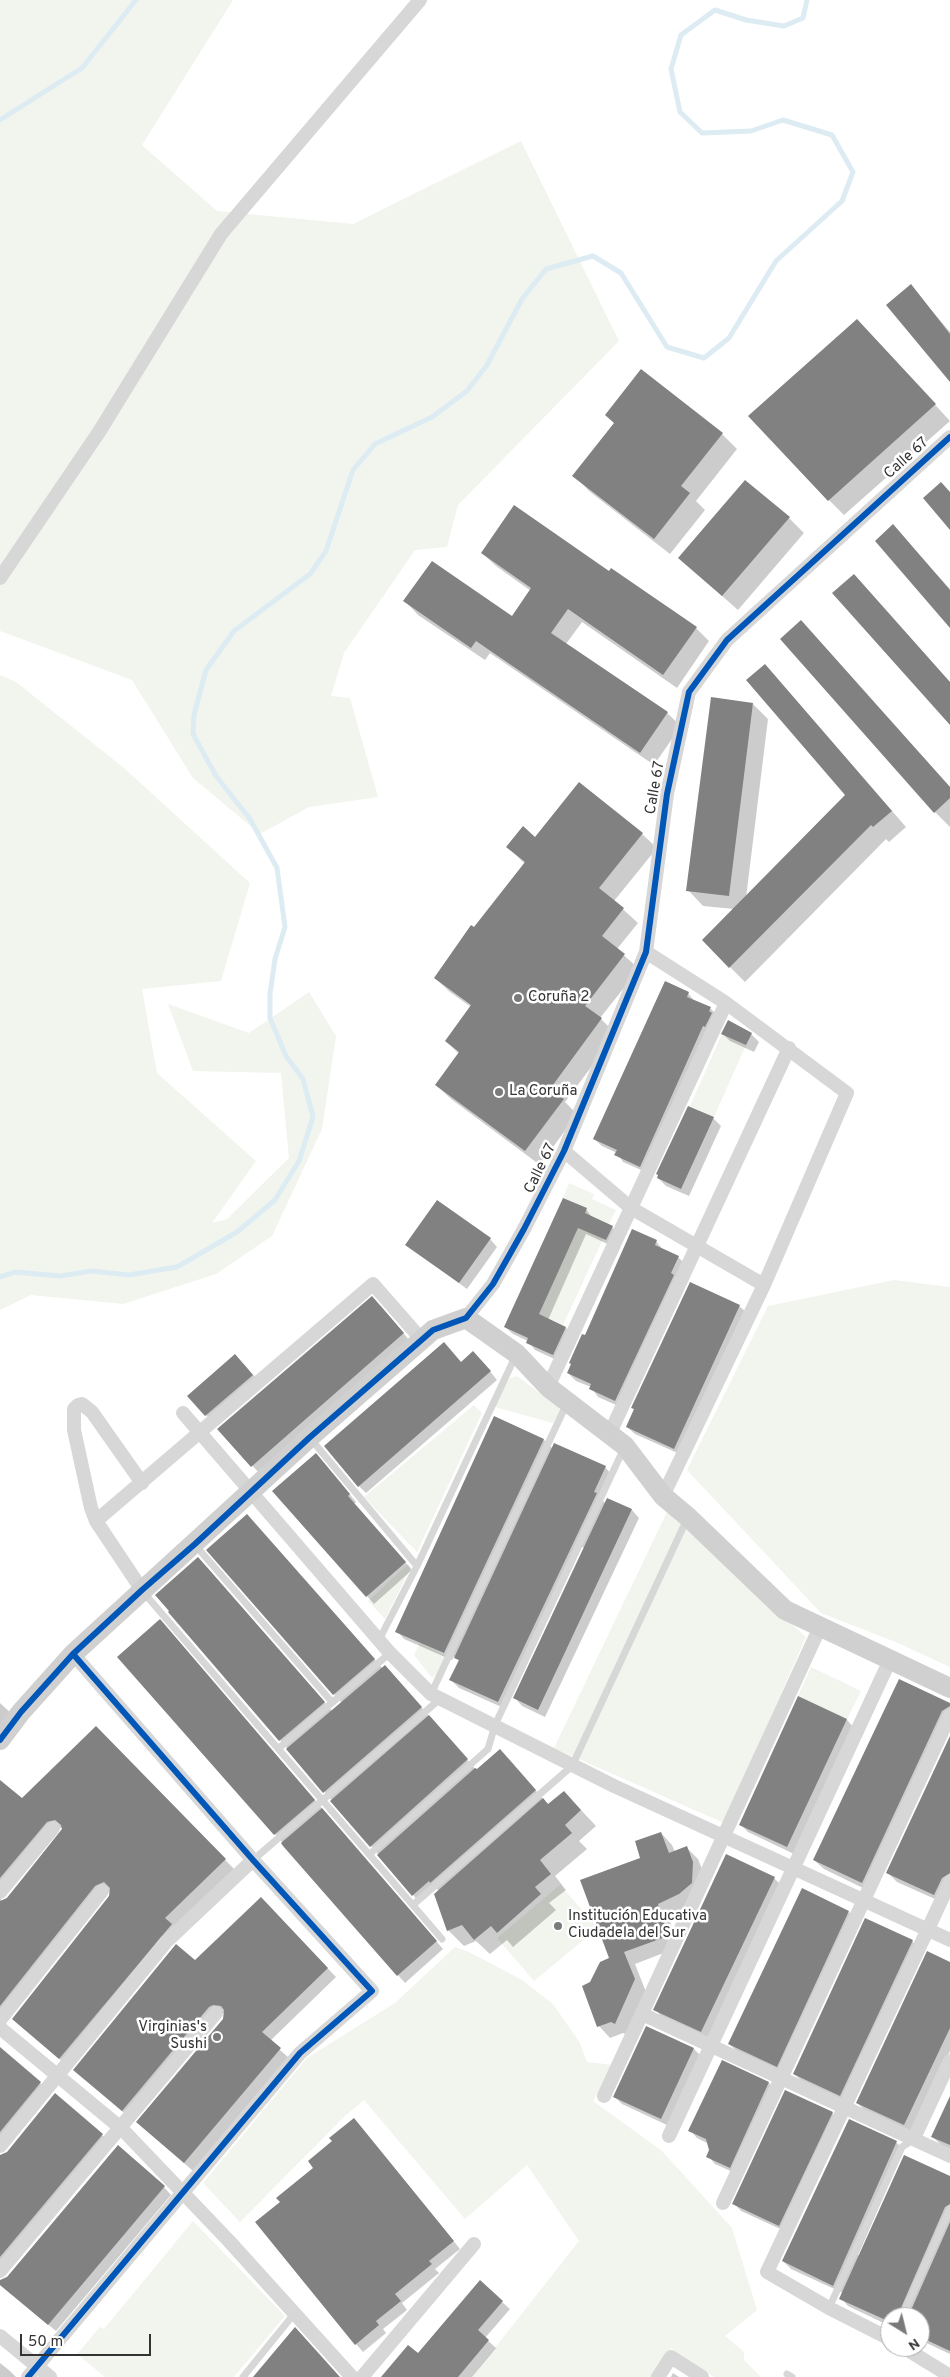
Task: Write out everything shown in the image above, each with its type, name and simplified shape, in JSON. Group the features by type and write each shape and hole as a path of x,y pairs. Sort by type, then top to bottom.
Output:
{"street":[{"path":"0,578 99,432 221,234 420,0"},
{"name":"Calle 67","path":"466,1318 493,1284 564,1151 646,952 667,794 689,692 727,640 950,437"},
{"path":"646,952 726,1003 847,1093 764,1285 663,1496"},
{"path":"548,1387 726,1003"},
{"path":"617,1441 698,1246 789,1048"},
{"path":"564,1151 631,1208 764,1285"},
{"path":"96,1521 373,1284 422,1340"},
{"path":"0,1740 21,1712 73,1654 309,1438 433,1330 466,1318 517,1354 548,1387 617,1441 663,1496 688,1517 785,1610 950,1688"},
{"path":"142,1483 92,1412 82,1404 78,1405 74,1409 74,1430 83,1477 96,1521 142,1590"},
{"path":"184,1413 250,1493 390,1653 435,1697 494,1724 572,1766 950,1940"},
{"path":"604,2096 820,1627"},
{"path":"32,2371 300,2053 372,1991 253,1860 73,1654"},
{"path":"669,2136 890,1660"},
{"path":"723,2203 950,1715"},
{"path":"0,1892 53,1828"},
{"path":"0,2146 166,1942 253,1860"},
{"path":"880,2334 829,2308 767,2272 950,1882"},
{"path":"0,2020 102,1891"},
{"path":"0,2271 122,2129 216,2013"},
{"path":"642,2014 950,2156"},
{"path":"0,2028 122,2129 352,2377"},
{"path":"914,2138 950,2061"},
{"path":"362,2377 474,2244"},
{"path":"0,2336 32,2371 50,2377"},
{"path":"658,2377 671,2357 702,2377"},
{"path":"919,2357 946,2375"}],"lane":[{"path":"379,1640 417,1566 517,1354"},
{"path":"253,1860 325,1800 435,1697 567,1402"},
{"path":"309,1438 417,1566"},
{"path":"371,1853 488,1749 494,1724 617,1441"},
{"path":"414,1904 572,1766 688,1517"},
{"path":"195,1544 332,1702"},
{"path":"142,1590 371,1853 442,1939"},
{"path":"279,1748 390,1653"},
{"path":"829,2308 902,2147 914,2138"},
{"path":"906,2307 950,2210"},
{"path":"242,2377 294,2314"}],"shaded area":[{"path":"0,0 233,0 142,145 217,211 353,224 521,141 619,341 458,505 447,547 415,550 344,653 331,696 350,698 378,797 309,807 260,834 193,778 132,680 0,631"},
{"path":"0,675 16,682 124,768 250,883 221,981 142,989 157,1073 256,1161 212,1223 227,1219 289,1158 281,1073 193,1071 168,1004 249,1033 309,992 336,1036 322,1129 272,1236 216,1274 123,1304 31,1295 0,1310"},
{"path":"722,1034 746,1045 714,1117 690,1106"},
{"path":"569,1183 594,1194 592,1199 616,1210 609,1224 585,1213 587,1208 563,1198"},
{"path":"578,1228 603,1239 563,1325 539,1314 554,1280 530,1269 537,1255 561,1266"},
{"path":"894,1280 950,1287 950,1667 898,1643 821,1613 687,1470 768,1306"},
{"path":"517,1376 558,1407 560,1411 553,1423 495,1407 508,1379"},
{"path":"474,1405 482,1413 417,1552 364,1497"},
{"path":"667,1512 806,1637 724,1823 554,1748"},
{"path":"408,1564 411,1567 385,1619 368,1601"},
{"path":"420,1643 446,1656 436,1675 432,1678 414,1655"},
{"path":"811,1667 861,1691 847,1719 798,1696"},
{"path":"560,1885 598,1928 534,1981 497,1938"},
{"path":"455,1947 469,1952 522,1980 553,2004 580,2043 587,2062 614,2065 593,2101 662,2151 732,2228 757,2310 725,2336 744,2352 744,2360 761,2377 714,2377 671,2348 652,2377 472,2377 579,2241 527,2165 465,2219 364,2100 345,2116 240,2222 203,2183 307,2058 395,2003"},
{"path":"193,2221 285,2316 234,2377 105,2377 77,2354 100,2327 104,2329"}],"building":[{"path":"911,284 950,334 950,382 886,305"},
{"path":"857,319 936,404 828,501 748,416"},
{"path":"641,369 723,433 681,486 690,493 654,539 572,476 614,423 605,415"},
{"path":"745,480 790,517 722,596 678,558"},
{"path":"941,482 950,492 950,530 923,498"},
{"path":"514,505 609,571 611,568 697,627 663,675 568,609 551,633 668,712 640,753 476,641 471,648 403,601 432,561 512,616 531,588 481,553"},
{"path":"893,524 950,590 950,628 875,541"},
{"path":"854,574 950,682 950,725 832,593"},
{"path":"801,620 950,787 950,798 934,813 780,639"},
{"path":"765,664 892,811 873,827 871,825 729,968 702,940 845,795 746,680"},
{"path":"711,697 753,703 729,896 686,891"},
{"path":"579,782 643,833 599,888 624,908 602,936 625,954 585,1006 602,1018 550,1089 564,1099 525,1151 435,1085 459,1052 445,1041 471,1005 434,978 471,925 474,927 525,862 506,847 523,826 535,837"},
{"path":"665,981 689,992 687,997 711,1007 709,1011 712,1013 705,1027 703,1026 640,1167 614,1155 617,1150 593,1139"},
{"path":"728,1020 752,1033 746,1045 721,1034"},
{"path":"688,1106 714,1117 681,1189 657,1178 658,1175 656,1174"},
{"path":"563,1198 587,1208 585,1213 613,1226 606,1240 578,1228 539,1314 566,1327 553,1355 526,1343 528,1338 504,1327"},
{"path":"437,1200 491,1238 459,1283 405,1245"},
{"path":"632,1229 657,1240 655,1245 679,1256 671,1273 674,1275 615,1401 589,1389 591,1384 567,1373 571,1364 569,1363 582,1334 585,1335"},
{"path":"690,1282 740,1305 674,1449 626,1427 634,1409 631,1408"},
{"path":"372,1296 404,1333 251,1467 217,1429"},
{"path":"444,1342 461,1362 473,1351 491,1371 358,1487 324,1446"},
{"path":"235,1354 253,1375 205,1416 187,1396"},
{"path":"494,1416 544,1439 444,1653 395,1632"},
{"path":"554,1443 606,1466 594,1492 597,1493 498,1702 449,1680 459,1660 454,1658"},
{"path":"316,1453 350,1494 348,1496 406,1562 366,1597 272,1491"},
{"path":"607,1498 632,1509 538,1710 513,1698"},
{"path":"247,1514 375,1659 333,1695 206,1550"},
{"path":"198,1557 325,1702 279,1741 155,1595"},
{"path":"160,1619 315,1800 274,1835 117,1657"},
{"path":"385,1665 422,1707 323,1793 286,1749"},
{"path":"899,1679 950,1703 950,1706 942,1711 862,1883 813,1860"},
{"path":"798,1696 847,1719 787,1847 739,1825"},
{"path":"429,1715 468,1759 370,1847 330,1801"},
{"path":"96,1726 226,1859 165,1918 172,1924 59,2059 12,2019 109,1896 110,1888 104,1882 95,1886 0,2006 0,1901 7,1898 62,1829 61,1825 55,1820 47,1822 0,1878 0,1780 22,1798"},
{"path":"950,1736 950,1873 942,1878 934,1895 886,1873"},
{"path":"500,1749 536,1790 430,1883 429,1881 412,1896 377,1855 475,1768 477,1769"},
{"path":"564,1791 581,1810 565,1825 572,1833 540,1860 551,1874 535,1887 541,1894 497,1933 491,1926 474,1940 462,1925 447,1931 434,1894 543,1798 548,1804"},
{"path":"322,1808 437,1941 397,1976 281,1843"},
{"path":"661,1832 669,1853 687,1846 693,1862 692,1883 679,1894 658,1904 668,1936 624,1952 635,1979 615,2024 611,2022 597,2027 582,1986 590,1982 600,1962 609,1958 580,1880 640,1858 635,1841"},
{"path":"726,1854 775,1877 701,2032 653,2010"},
{"path":"802,1888 849,1911 777,2067 728,2044"},
{"path":"261,1897 328,1968 262,2032 281,2048 184,2163 136,2122 223,2019 224,2010 221,2006 213,2005 209,2007 122,2111 73,2070 176,1944 195,1960"},
{"path":"865,1918 913,1940 840,2096 793,2074"},
{"path":"927,1951 950,1962 950,2028 904,2125 856,2103"},
{"path":"646,2026 694,2048 661,2119 613,2097"},
{"path":"0,2047 41,2082 0,2132"},
{"path":"722,2060 769,2082 730,2168 706,2157 709,2150 706,2139 688,2131"},
{"path":"785,2090 833,2112 779,2226 732,2204"},
{"path":"55,2093 103,2134 0,2257 0,2155 7,2152"},
{"path":"950,2096 950,2145 931,2137"},
{"path":"354,2118 454,2241 429,2261 432,2264 395,2294 401,2301 376,2321 379,2325 355,2345 255,2222 280,2202 276,2198 313,2168 308,2161 332,2141 329,2138"},
{"path":"849,2119 897,2141 833,2286 782,2261"},
{"path":"118,2145 165,2186 48,2325 0,2285 0,2280 7,2277"},
{"path":"904,2155 950,2176 950,2204 945,2207 901,2307 880,2307 880,2317 839,2299"},
{"path":"950,2222 950,2351 930,2342 930,2307 912,2307"},
{"path":"480,2280 503,2301 478,2330 489,2340 458,2377 381,2377 408,2345 418,2353"},
{"path":"295,2327 340,2377 253,2377"}],"waterway":[{"path":"0,120 82,68 136,0"},
{"path":"0,1277 15,1272 60,1276 91,1271 129,1275 177,1267 237,1232 275,1200 299,1161 313,1117 303,1079 286,1056 270,1018 270,994 275,959 285,927 277,868 250,819 216,776 193,734 194,715 206,670 234,631 310,574 326,551 353,470 375,444 432,417 467,391 487,365 522,299 546,269 593,256 621,273 667,347 704,358 729,338 776,261 842,201 853,172 832,135 783,120 751,131 702,133 680,112 671,69 681,35 715,10 746,20 784,26 803,18 807,0"}],"cycle path":[{"path":"0,1740 21,1712 73,1654 142,1590 195,1544 309,1438 433,1330 466,1318 493,1284 564,1151 646,952 667,794 689,692 727,640 950,437"},
{"path":"28,2377 300,2053 372,1991 253,1860 73,1654"}],"place":[{"name":"Coruña 2","path":"518,998"},
{"name":"La Coruña","path":"499,1092"},
{"name":"Institución Educativa Ciudadela del Sur","path":"558,1926"},
{"name":"Virginias's Sushi","path":"217,2037"}]}
